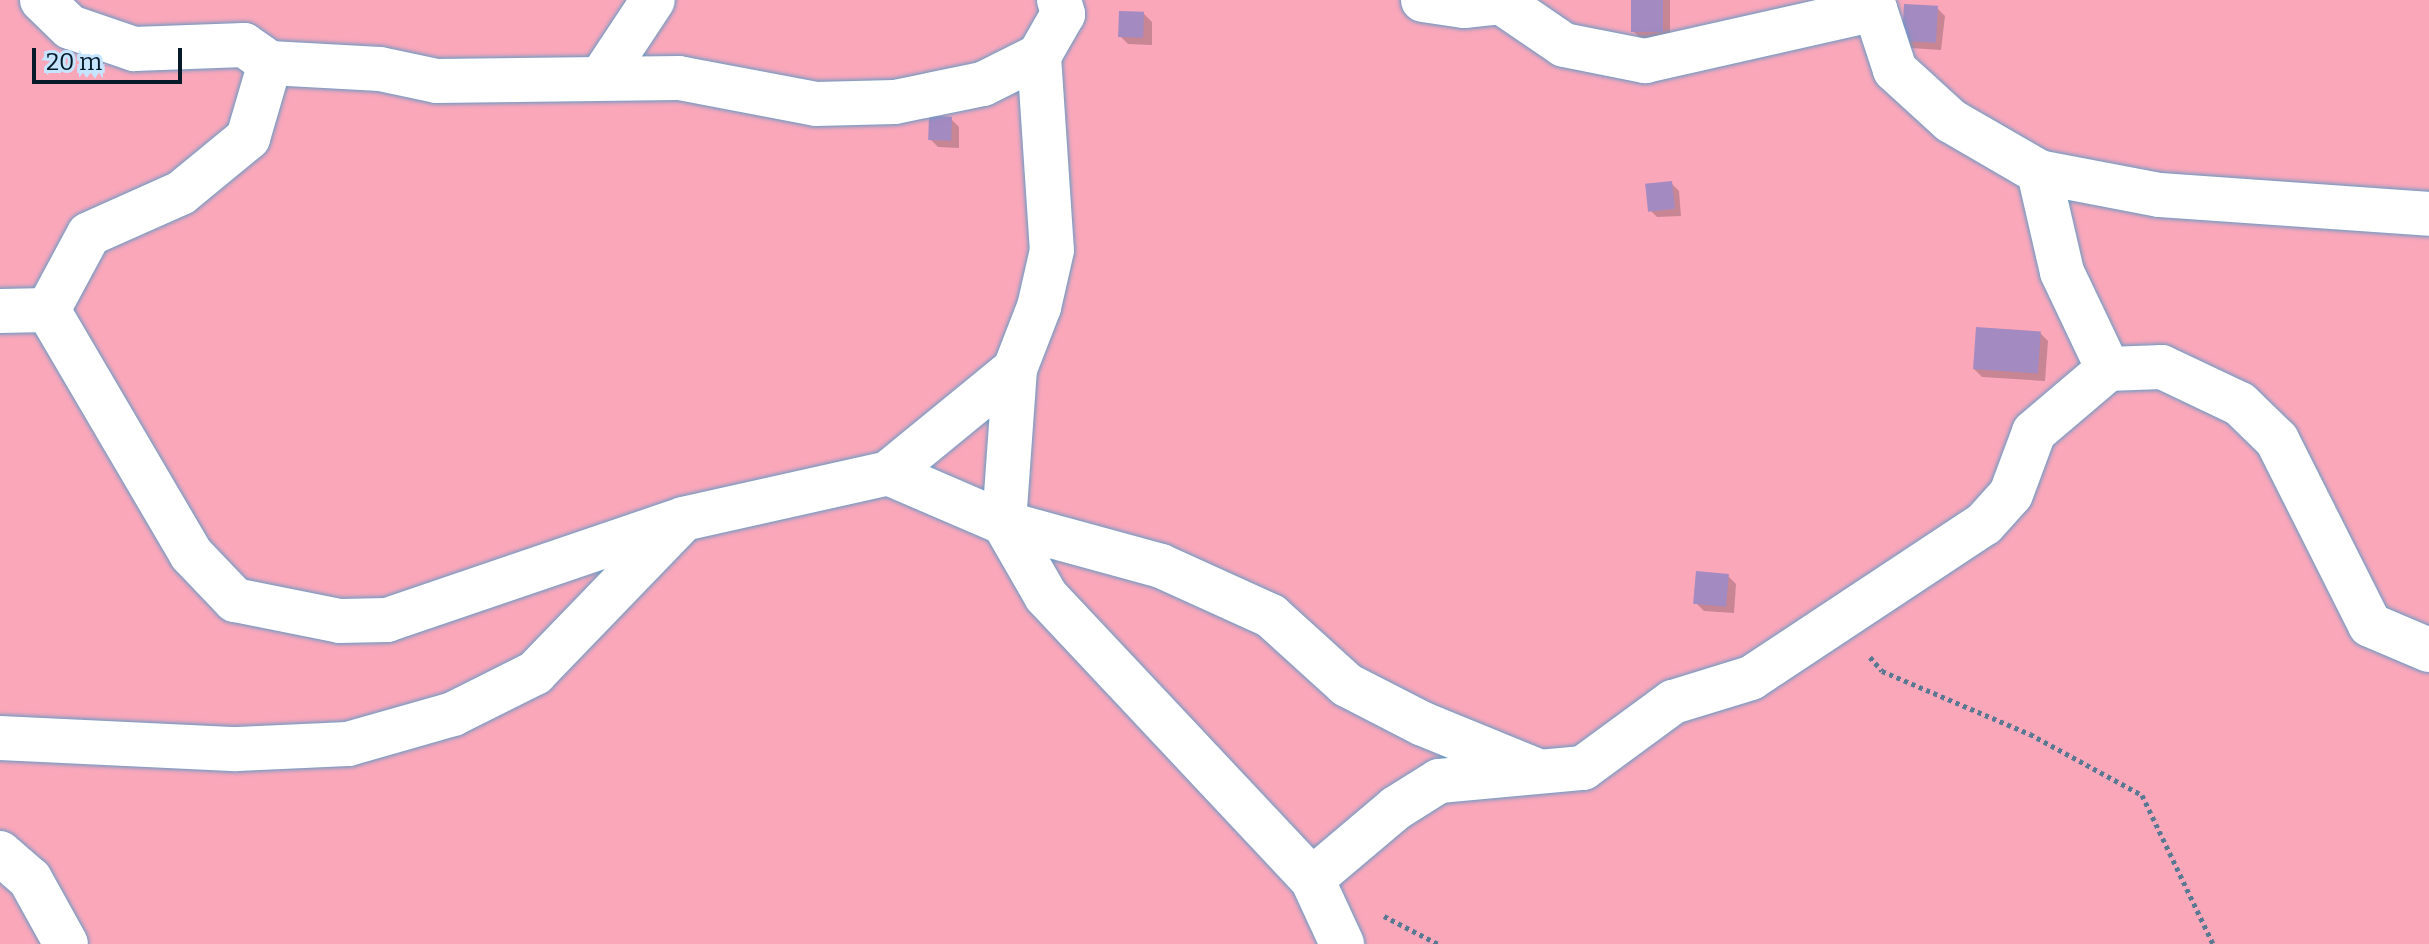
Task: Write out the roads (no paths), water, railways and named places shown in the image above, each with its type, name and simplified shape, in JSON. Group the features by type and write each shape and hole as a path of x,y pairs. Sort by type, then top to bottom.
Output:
{"street":[{"path":"42,0 70,27 134,49 244,45 270,63 380,69 437,81 679,78 816,104 895,102 983,84 1039,56 1070,5"},
{"path":"602,77 653,0"},
{"path":"1423,0 1464,6 1502,1 1564,45 1645,61 1875,9 1895,70 1951,121 2039,172 2160,195 2429,214"},
{"path":"1039,56 1052,250 1039,307 1015,369 1004,523 1046,596 1312,879 1342,944"},
{"path":"48,310 89,234 181,193 248,138 270,63"},
{"path":"2039,172 2062,272 2108,369"},
{"path":"0,311 48,310"},
{"path":"48,310 191,554 235,600 340,621 387,620 683,519 888,473 1015,369"},
{"path":"1312,879 1396,808 1439,781 1533,769 1583,768 1673,702 1751,678 1840,623 1984,524 2011,494 2034,432 2108,369 2162,367 2240,404 2277,440 2370,625 2429,650"},
{"path":"888,473 1004,523 1161,566 1271,616 1347,685 1423,724 1533,769"},
{"path":"0,738 237,749 348,744 453,714 535,673 683,519"},
{"path":"0,853 30,879 66,944"}]}
